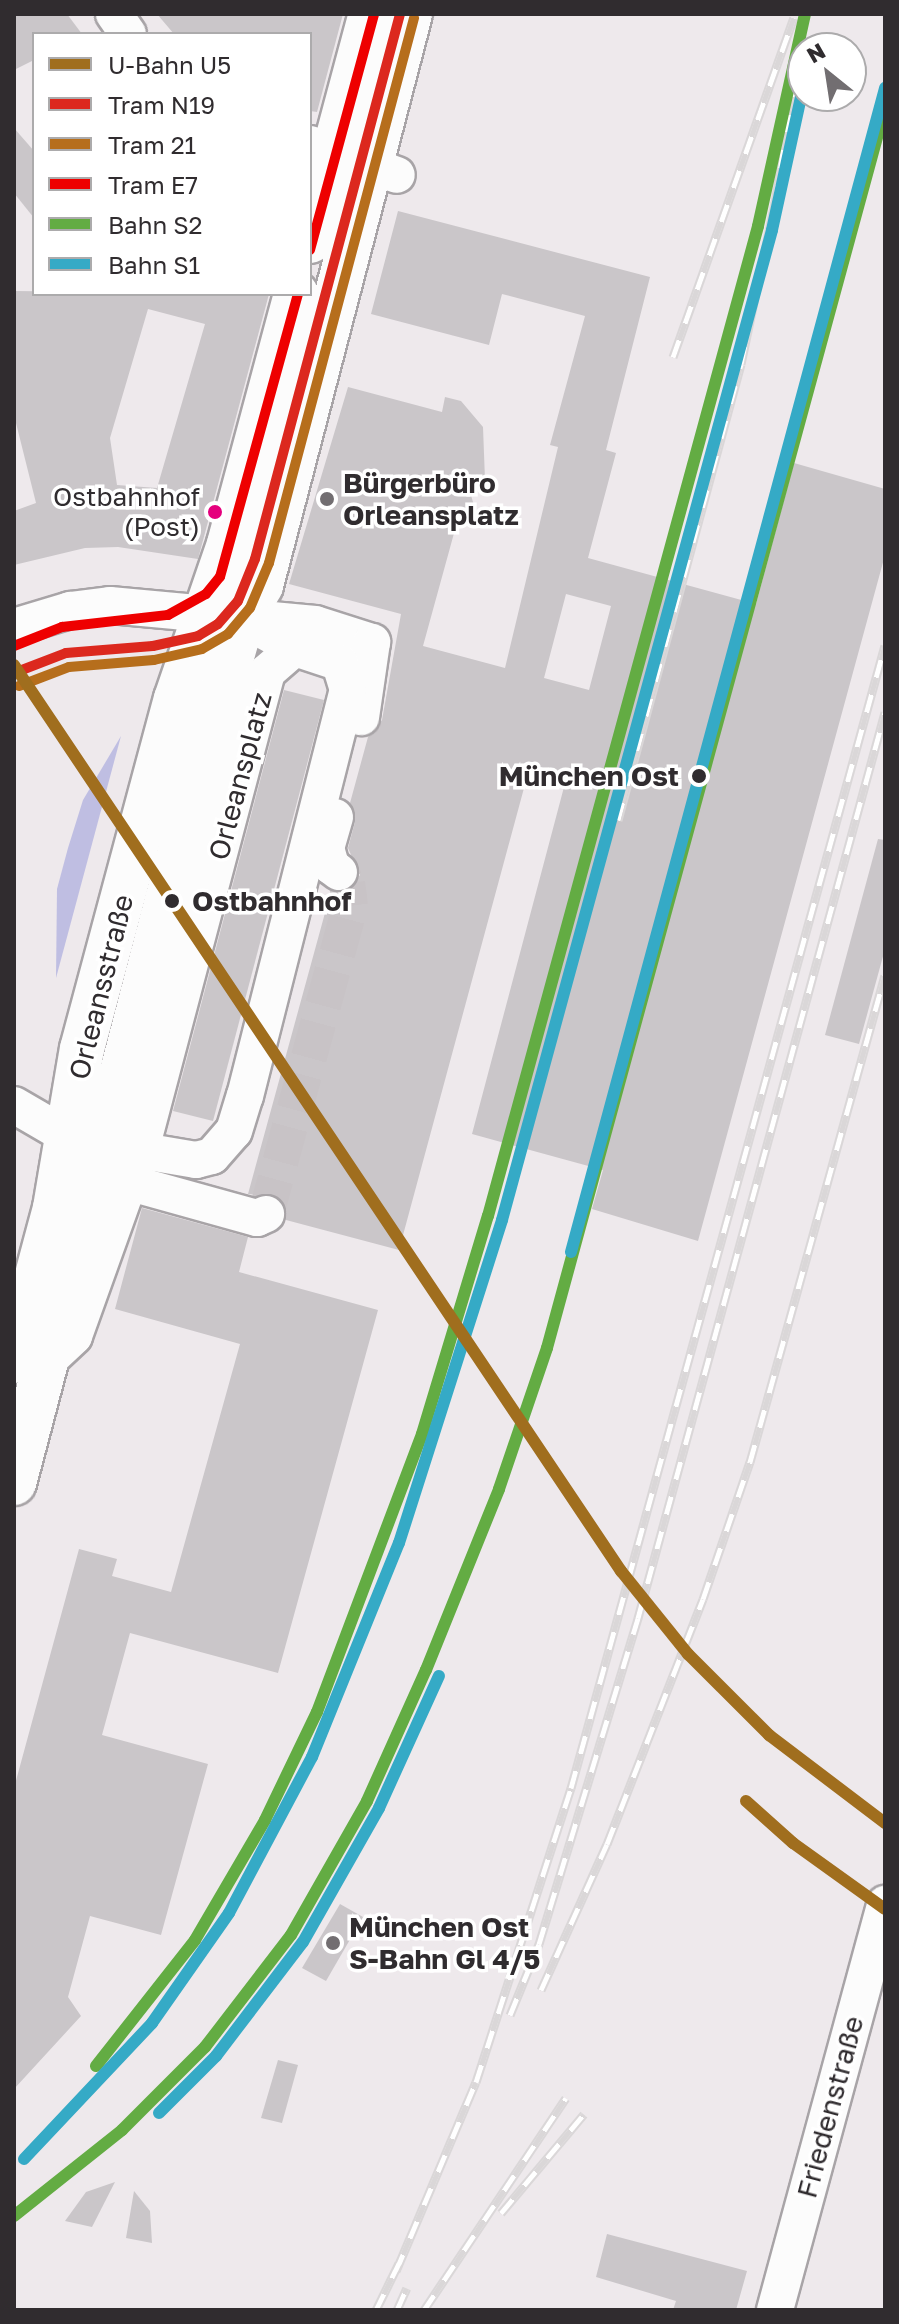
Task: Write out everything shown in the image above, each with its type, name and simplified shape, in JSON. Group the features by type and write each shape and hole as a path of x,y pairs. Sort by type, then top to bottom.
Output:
{"main road":[{"name":"Orleansstraße","path":"31,1361 108,1155 246,611 352,159 371,14"},
{"name":"Orleansstraße","path":"312,237 352,159 410,14"},
{"name":"Orleansstraße","path":"246,611 296,296"},
{"name":"Orleansstraße","path":"14,1483 58,1191 108,1155"}],"street":[{"path":"114,14 127,32"},
{"path":"352,159 394,14"},
{"path":"14,627 70,610 110,605 246,611 315,624 372,642 369,685 326,848 331,866 339,872"},
{"path":"108,1155 196,1160 225,1143 245,1096 348,690 340,663 295,648 246,611"},
{"name":"Orleansstraße","path":"246,611 267,670"},
{"name":"Orleansplatz","path":"108,1155 153,1103 267,670 295,648"},
{"path":"153,1103 154,1124 164,1136 207,1146 225,1143"},
{"path":"14,1105 108,1155 257,1218 266,1214"},
{"name":"Friedenstraße","path":"775,2310 885,1904"}],"water":[{"path":"121,736 56,978 57,889 68,848 83,800"}],"building":[{"path":"14,14 67,14 80,32 32,32 32,61 14,70"},
{"path":"157,14 343,14 317,112 312,111 312,32 172,32"},
{"path":"14,128 32,149 32,216 14,193"},
{"path":"398,211 650,277 606,450 616,453 588,558 756,604 794,463 885,489 885,555 698,1241 592,1209 603,1170 472,1134 564,787 527,777 399,1250 286,1220 285,1206 278,1197 248,1194 331,891 348,891 360,875 348,848 355,822 350,803 368,737 382,720 401,614 289,584 348,387 442,412 445,397 461,401 483,427 485,480 467,482 479,522 456,526 423,646 505,668 558,447 550,445 585,316 502,294 489,345 371,314","holes":["566,594 611,606 589,690 544,678"]},
{"path":"14,291 32,291 32,296 268,296 198,559 118,547 85,548 14,565 14,511 36,503 14,415","holes":["148,309 205,324 157,488 117,485 110,438"]},
{"path":"284,690 324,700 213,1121 173,1111"},
{"path":"878,839 885,840 885,949 859,1044 825,1035"},
{"path":"142,1208 248,1237 239,1272 378,1310 278,1673 130,1633 102,1735 208,1764 161,1935 90,1916 68,1997 81,2016 14,2089 14,1788 79,1549 117,1559 112,1576 171,1592 240,1344 115,1309"},
{"name":"München Ost S-Bahn Gl 4/5","path":"340,1904 363,1917 326,1981 302,1968"},
{"path":"278,2060 298,2065 282,2123 261,2118"},
{"path":"115,2182 92,2227 65,2221 86,2192"},
{"path":"134,2191 150,2211 152,2243 126,2238"},
{"path":"607,2234 747,2271 736,2310 673,2310 676,2301 596,2277"}],"tunnel":[{"path":"266,1214 350,906 347,883 339,872"}],"railway":[{"path":"618,820 741,364 775,203 805,14"},
{"path":"673,357 794,18"},
{"path":"396,2271 476,2082 571,1788 885,645"},
{"path":"510,2015 539,1944 638,1618 885,712"},
{"path":"541,1990 607,1844 703,1599 750,1462 885,975"},
{"path":"424,2310 566,2098"},
{"path":"501,2213 584,2114"},
{"path":"376,2310 399,2263"},
{"path":"397,2310 407,2288"}],"metro line":[{"name":"U5","path":"14,665 621,1571 688,1654 769,1735 885,1823"},
{"name":"U5","path":"746,1801 793,1843 885,1909"}],"tram line":[{"name":"E7","path":"312,243 374,14"},
{"name":"N19","path":"14,673 66,653 153,646 198,636 218,624 238,601 255,559 400,14"},
{"name":"21","path":"19,686 69,667 154,660 202,649 228,634 250,608 269,563 414,18"},
{"name":"E7","path":"14,646 62,627 168,615 206,594 220,577 297,296"}],"rail line":[{"name":"S2","path":"96,2066 195,1940 265,1820 317,1712 422,1434 488,1216 758,226 805,14"},
{"name":"S1","path":"571,1252 885,88"},
{"name":"S2","path":"14,2216 122,2130 205,2047 291,1935 367,1801 426,1670 499,1489 547,1348 885,108"},
{"name":"S1","path":"24,2159 152,2023 229,1913 312,1757 399,1543 502,1220 772,230 798,112"},
{"name":"S1","path":"159,2113 216,2056 303,1942 379,1808 439,1676"}],"place":[{"name":"Bürgerbüro Orleansplatz","path":"327,499"},
{"name":"Ostbahnhof (Post)","path":"215,512"},
{"name":"München Ost","path":"699,776"},
{"name":"Ostbahnhof","path":"172,901"},
{"name":"München Ost S-Bahn Gl 4/5","path":"333,1943"}]}
